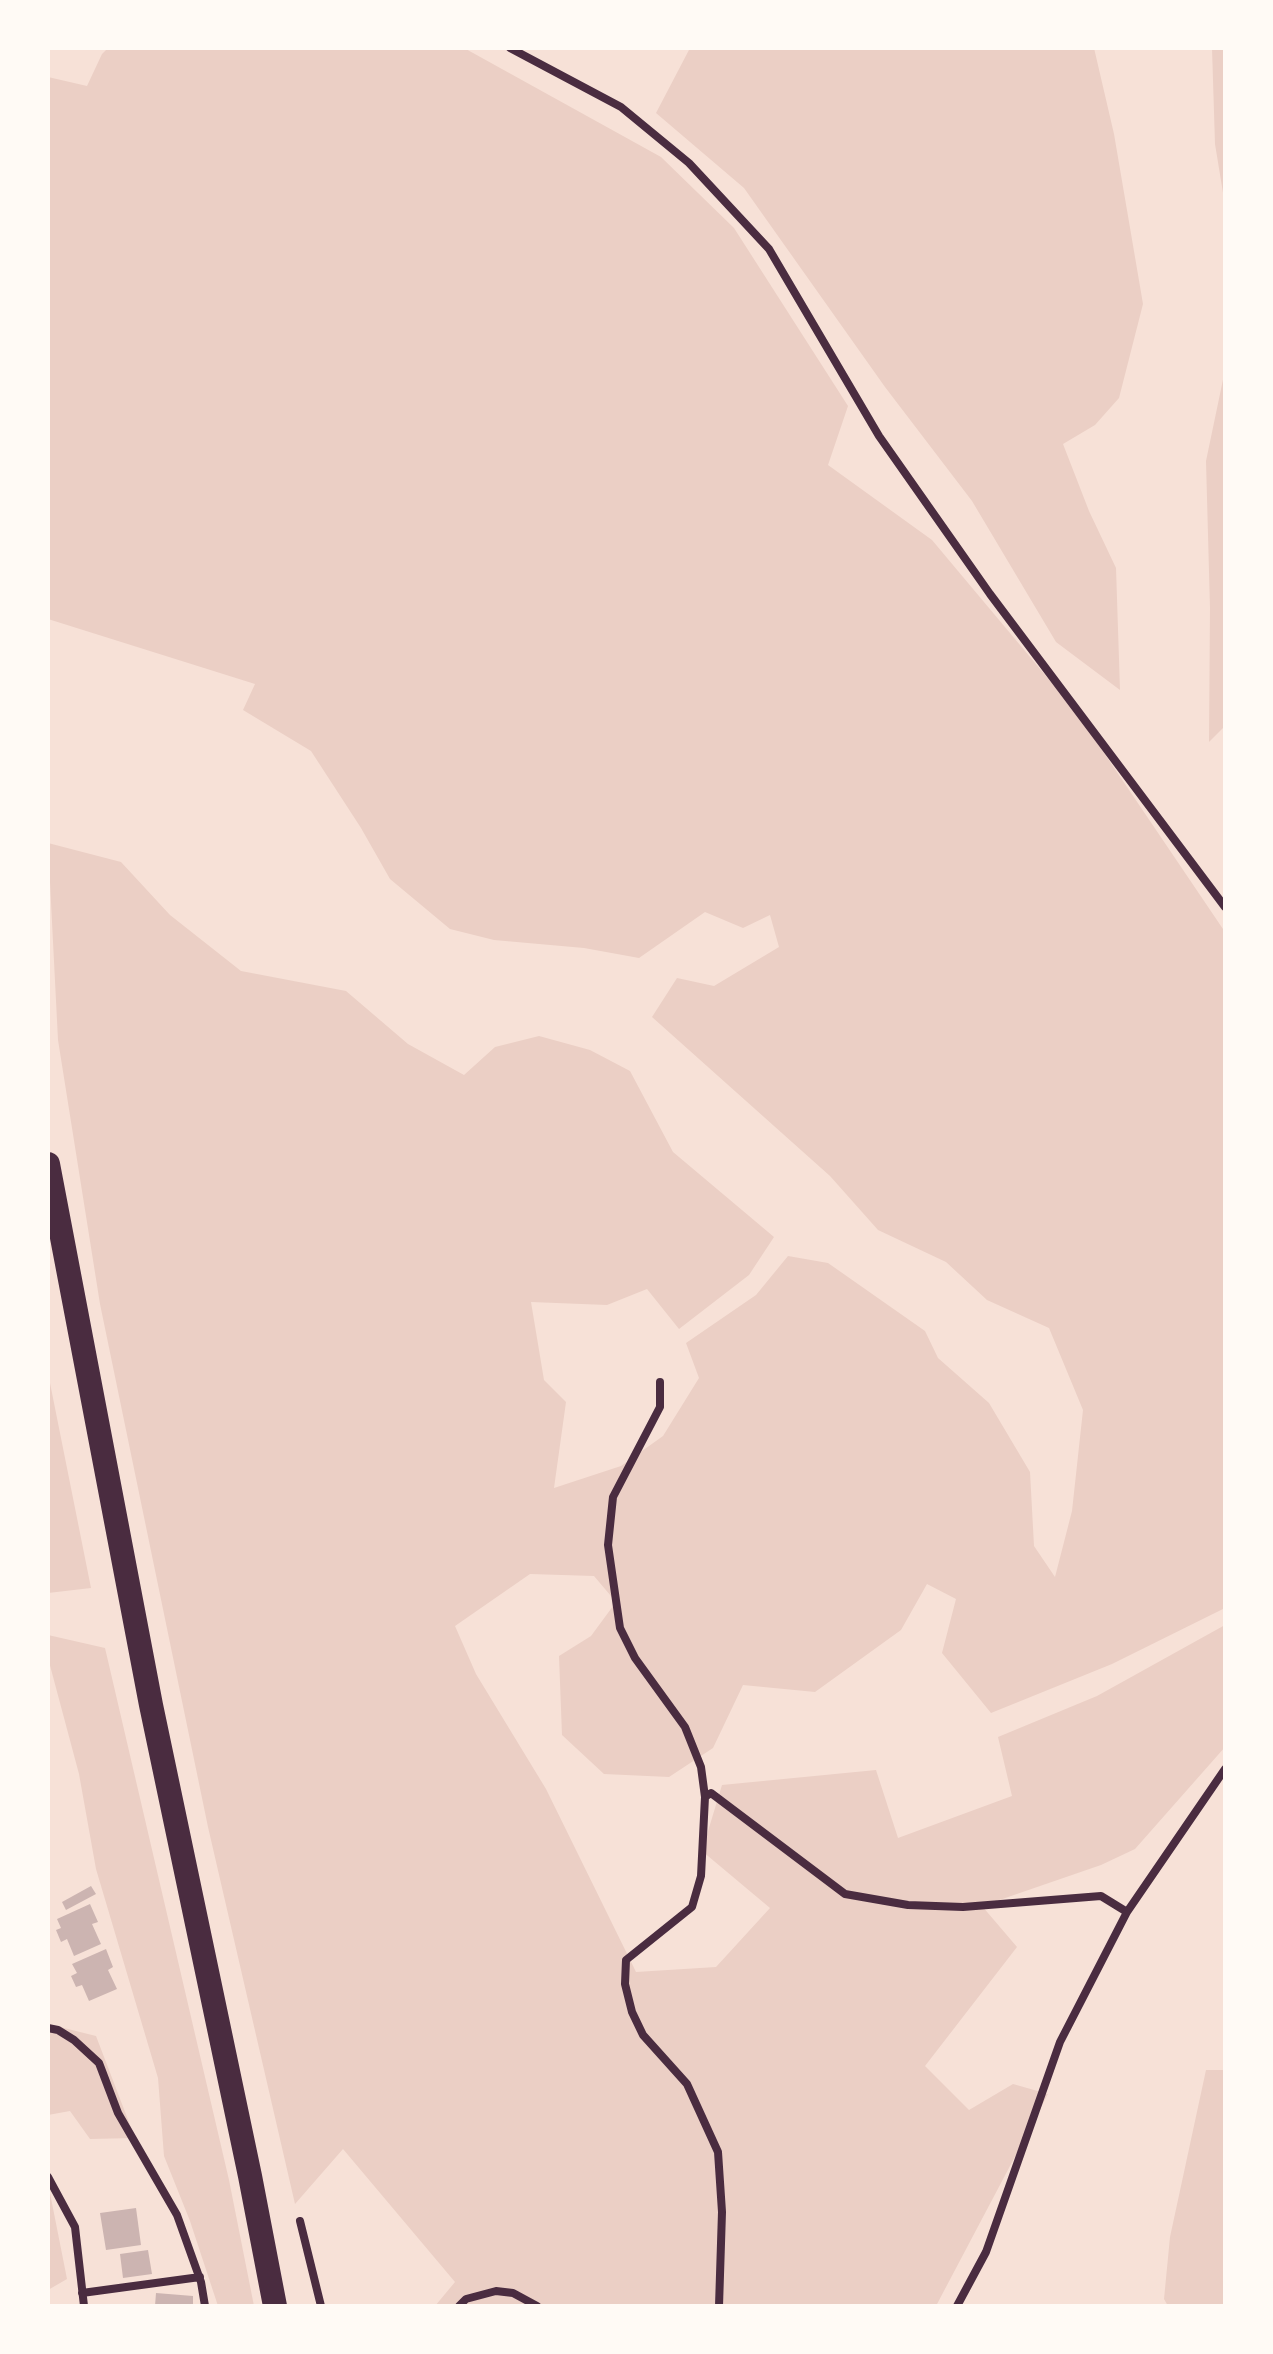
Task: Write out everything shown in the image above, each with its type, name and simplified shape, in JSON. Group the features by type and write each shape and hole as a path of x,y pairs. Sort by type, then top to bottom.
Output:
{"highway":[{"path":"48,1164 151,1705 275,2306"}],"street":[{"path":"510,48 621,107 689,163 769,249 879,436 990,594 1225,907"},
{"path":"660,1382 660,1407 613,1497 608,1545 620,1628 635,1658 685,1727 701,1767 705,1797 701,1876 692,1907 626,1960 625,1984 632,2012 643,2035 687,2084 718,2152 722,2212 719,2306"},
{"path":"957,2306 986,2252 1060,2042 1127,1912 1225,1769"},
{"path":"705,1797 711,1793 845,1894 908,1905 963,1907 1101,1896 1127,1912"},
{"path":"48,2028 74,2040 99,2063 118,2113 177,2215 200,2277 205,2306"},
{"path":"48,2177 75,2227 84,2306"},
{"path":"300,2221 321,2306"},
{"path":"82,2293 200,2277"},
{"path":"459,2306 466,2299 496,2291 513,2293 537,2306"}],"shaded area":[{"path":"108,48 464,48 661,157 734,228 848,406 828,465 932,540 1077,713 1225,932 1225,1608 1112,1664 991,1713 942,1653 956,1599 927,1584 901,1630 815,1692 743,1685 713,1748 669,1777 604,1774 562,1735 559,1656 591,1636 616,1602 594,1576 530,1574 455,1626 476,1674 546,1789 636,1972 716,1967 770,1908 702,1851 722,1785 876,1770 898,1838 1012,1796 998,1737 1097,1696 1225,1625 1225,1747 1135,1849 1101,1865 982,1906 1017,1947 925,2066 969,2110 1013,2084 1048,2094 936,2306 435,2306 455,2282 343,2149 295,2204 208,1827 100,1304 58,1040 48,843 121,862 170,915 241,971 346,991 408,1044 464,1075 495,1047 539,1036 590,1050 630,1071 673,1152 774,1237 749,1275 679,1329 647,1289 607,1305 531,1302 544,1380 566,1402 554,1488 621,1466 663,1436 699,1378 686,1343 756,1295 788,1256 828,1263 925,1331 938,1358 989,1403 1030,1472 1034,1546 1055,1577 1072,1511 1083,1410 1049,1328 987,1300 946,1262 878,1230 830,1176 652,1017 677,978 714,986 779,947 770,915 743,928 705,912 639,958 584,948 494,940 450,929 390,879 311,751 243,710 255,684 48,619 48,77 87,86"},
{"path":"690,48 1094,48 1114,134 1143,304 1119,398 1095,425 1063,444 1089,511 1116,568 1120,690 1056,642 972,501 885,387 744,188 656,113"},
{"path":"1212,48 1225,48 1225,205 1215,144"},
{"path":"1225,370 1225,726 1209,742 1210,608 1206,461"},
{"path":"48,1373 91,1588 48,1593"},
{"path":"48,1635 105,1648 229,2180 254,2306 218,2306 190,2221 164,2156 158,2078 96,1869 79,1774 48,1658"},
{"path":"48,2024 96,2036 135,2138 90,2139 70,2111 48,2115"},
{"path":"1206,2070 1225,2070 1225,2306 1168,2306 1164,2299 1170,2237"},
{"path":"48,2183 67,2279 48,2290"}],"building":[{"path":"91,1886 96,1894 66,1910 62,1902"},
{"path":"90,1904 98,1922 92,1924 101,1944 74,1956 67,1939 61,1942 56,1930 61,1928 57,1919"},
{"path":"106,1949 113,1967 108,1970 117,1989 89,2001 82,1985 76,1987 71,1976 77,1973 72,1964"},
{"path":"136,2208 141,2245 106,2250 100,2213"},
{"path":"148,2250 152,2274 123,2278 120,2254"},
{"path":"156,2293 193,2296 193,2306 155,2306"}]}
